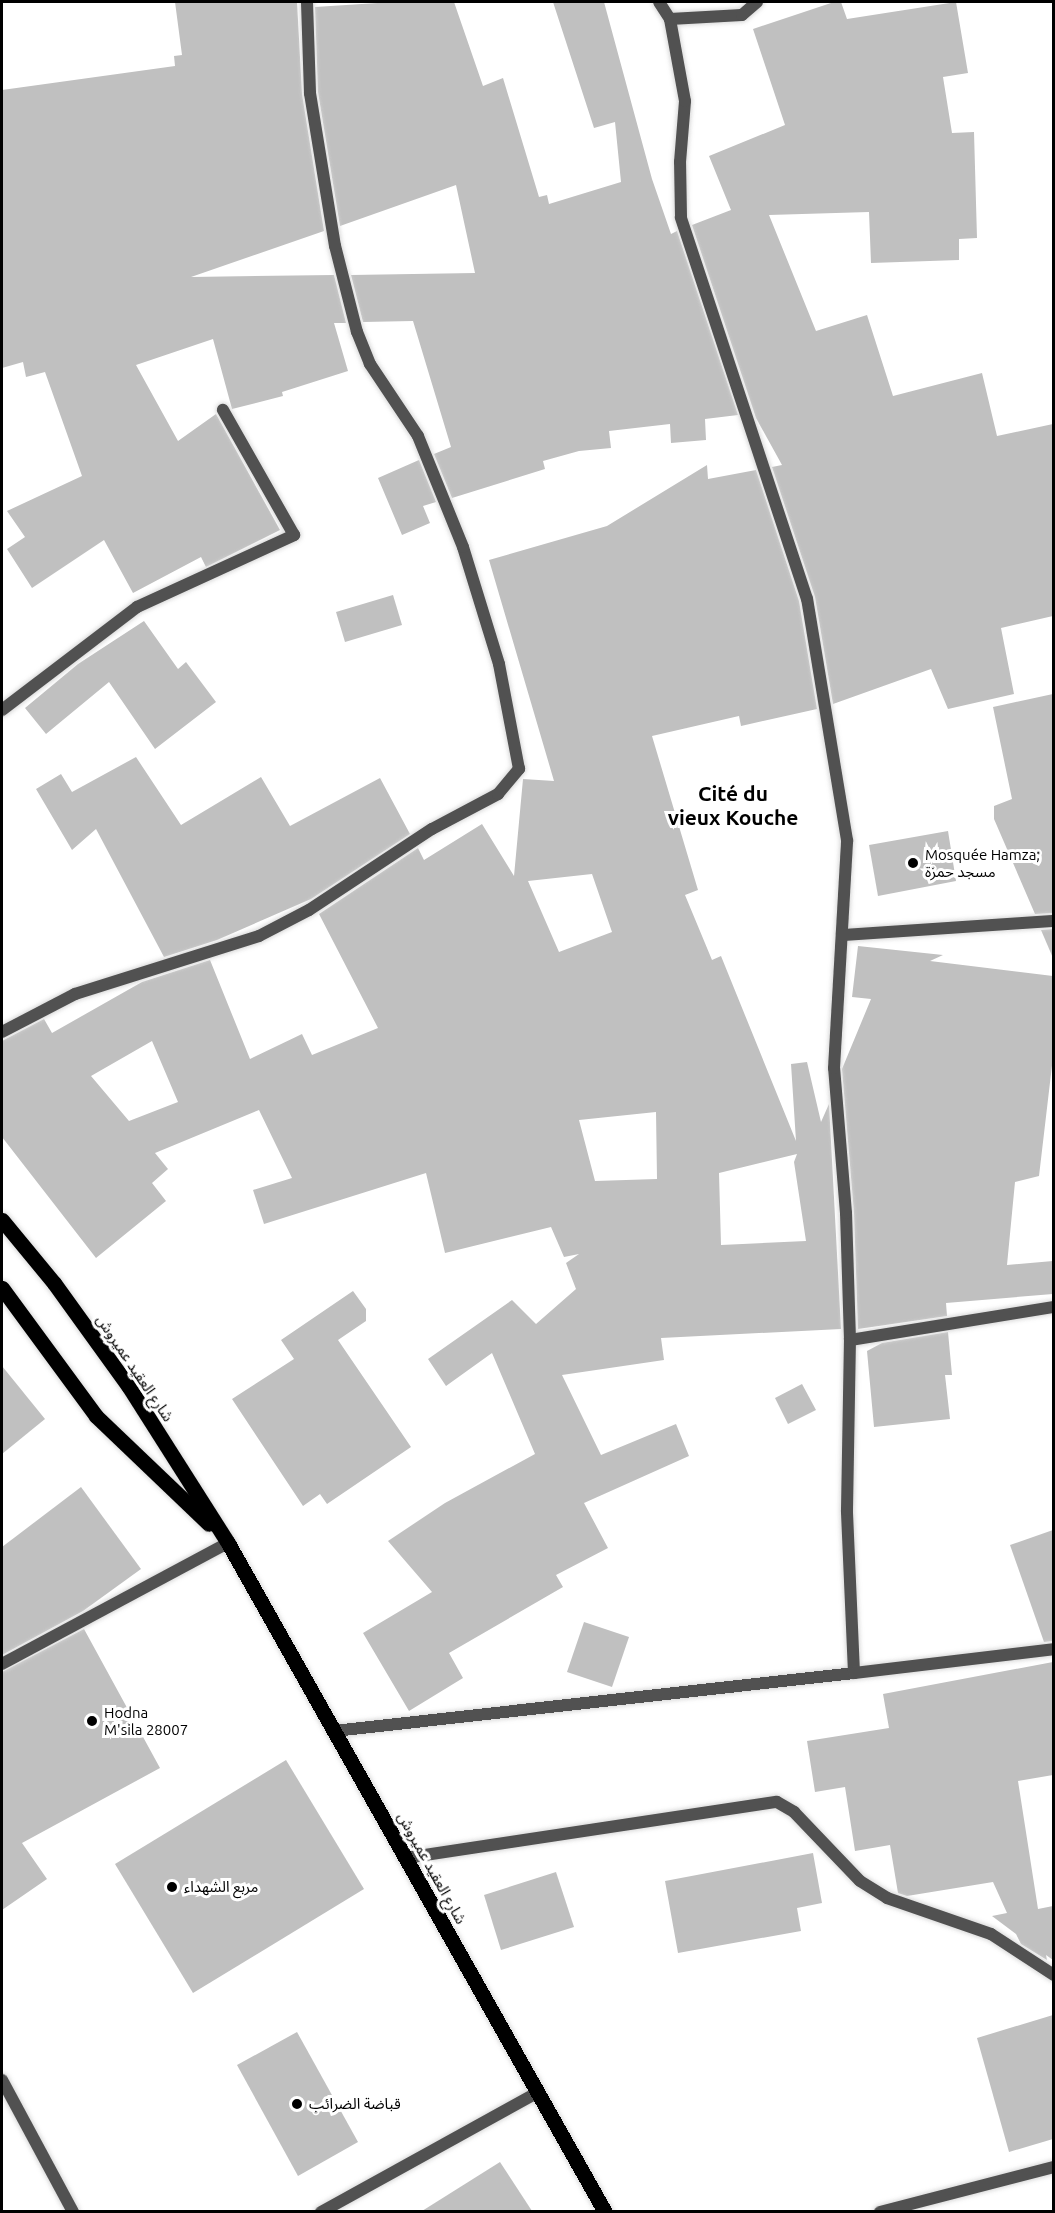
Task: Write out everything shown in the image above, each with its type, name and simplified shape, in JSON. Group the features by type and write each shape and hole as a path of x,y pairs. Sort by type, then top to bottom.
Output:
{"main road":[{"name":"شارع العقيد عميروش","path":"2,1220 54,1283 129,1388 228,1543 605,2211"},
{"name":"شارع العقيد عميروش","path":"2,1288 96,1416 228,1543"}],"street":[{"path":"2,1032 75,994 259,936 309,910 432,829 498,794 519,769 500,664 463,547 418,436 370,364 357,332 336,246 310,93 307,2"},
{"path":"659,2 670,19 685,101 680,162 681,217 807,599 847,840 834,1068 846,1213 850,1340 847,1510 854,1673"},
{"path":"670,19 742,15 757,2"},
{"path":"2,710 137,607 294,535 223,410"},
{"path":"842,935 1053,921"},
{"path":"850,1340 1053,1306"},
{"path":"2,1664 228,1543"},
{"path":"334,1731 1053,1649"},
{"path":"405,1858 777,1802 794,1812 860,1881 887,1898 991,1934 1053,1975"},
{"path":"2,2080 73,2211"},
{"path":"321,2211 538,2092"},
{"path":"880,2211 1053,2167"}],"building":[{"path":"175,2 297,2 302,94 324,231 191,277 334,275 346,323 334,323 348,371 282,392 283,396 232,409 213,339 136,365 178,441 216,414 280,530 206,567 201,557 133,593 104,540 32,588 7,549 25,537 7,511 82,476 45,372 26,377 23,362 2,368 2,90 175,66 174,56 182,55"},
{"path":"393,2 454,2 483,86 503,78 539,197 547,195 549,204 621,182 615,122 594,128 553,2 604,2 652,179 671,234 677,231 738,415 705,419 706,440 671,443 670,424 609,431 611,448 579,451 543,461 545,469 452,498 434,454 451,447 413,321 363,322 351,275 475,273 456,185 340,226 318,92 315,7"},
{"path":"834,2 841,2 847,19 956,2 968,73 943,77 952,133 974,132 977,238 959,239 959,260 871,263 869,212 769,215 816,331 867,315 893,396 982,373 997,436 1053,424 1053,616 1001,628 1014,694 948,709 931,669 833,704 815,597 772,467 782,465 756,418 692,225 731,210 709,156 785,125 753,29"},
{"path":"419,460 436,502 423,506 430,523 402,535 378,478"},
{"path":"707,465 708,479 756,470 799,601 817,709 741,726 739,716 652,736 698,890 685,895 712,960 721,956 796,1141 791,1064 807,1062 821,1122 829,1104 841,1329 661,1338 664,1360 562,1375 601,1455 676,1424 689,1456 584,1503 608,1548 556,1575 563,1587 449,1653 463,1678 409,1711 363,1633 432,1592 388,1541 445,1503 535,1454 492,1353 446,1386 428,1359 512,1300 536,1324 576,1289 566,1263 579,1254 564,1257 551,1227 445,1253 426,1173 264,1224 253,1190 292,1178 259,1110 155,1153 168,1169 152,1183 166,1201 96,1258 2,1137 2,1041 44,1019 52,1033 142,982 210,960 250,1059 302,1034 312,1055 378,1028 319,914 418,848 424,860 482,824 514,876 523,779 554,781 489,560 607,526","holes":["592,874 612,932 559,952 528,881","152,1041 178,1102 129,1121 91,1076","656,1112 657,1179 595,1181 579,1120","797,1154 794,1162 806,1241 721,1245 719,1173"]},
{"path":"393,595 402,625 345,642 336,612"},
{"path":"144,621 178,669 186,662 216,702 155,749 109,682 46,734 25,708 78,664"},
{"path":"1053,694 1053,913 1035,914 994,819 994,806 1012,799 993,707"},
{"path":"136,757 181,825 261,777 290,826 380,778 410,834 311,899 217,940 164,957 96,829 72,850 36,789 61,774 72,792"},
{"name":"Mosquée Hamza; مسجد حمزة","path":"948,831 956,881 878,896 869,845"},
{"path":"1053,929 1053,958 1041,930"},
{"path":"858,946 943,955 930,961 1053,976 1053,1057 1039,1176 1015,1182 1007,1265 1053,1261 1053,1294 946,1303 947,1316 858,1329 854,1213 842,1069 871,999 852,997"},
{"path":"353,1291 366,1309 366,1321 338,1340 411,1447 327,1504 320,1494 303,1506 232,1399 294,1359 281,1340"},
{"path":"948,1332 952,1375 945,1375 950,1419 874,1427 867,1351 882,1343"},
{"path":"2,1366 45,1419 2,1454"},
{"path":"802,1384 816,1410 788,1424 775,1398"},
{"path":"81,1487 141,1569 83,1611 2,1655 2,1547"},
{"path":"1053,1530 1053,1641 1044,1642 1010,1545"},
{"path":"584,1622 629,1637 612,1687 567,1672"},
{"path":"84,1629 160,1768 22,1843 47,1879 2,1910 2,1672"},
{"path":"1053,1662 1053,1775 1018,1781 1038,1909 1053,1906 1053,1960 1046,1955 1047,1960 1021,1944 1016,1934 992,1916 1007,1913 993,1882 907,1896 898,1893 890,1845 855,1851 845,1787 815,1792 807,1741 889,1728 883,1694"},
{"path":"286,1760 364,1889 193,1993 115,1864"},
{"path":"813,1853 822,1903 797,1908 801,1931 678,1953 665,1881"},
{"path":"556,1872 574,1927 501,1950 484,1895"},
{"path":"1053,2015 1053,2139 1009,2152 977,2038"},
{"name":"قباضة الضرائب","path":"297,2032 358,2142 298,2176 237,2065"},
{"path":"500,2162 532,2211 422,2211"}],"place":[{"name":"Mosquée Hamza; مسجد حمزة","path":"913,863"},
{"name":"Hodna M'sila 28007","path":"92,1721"},
{"name":"مربع الشهداء","path":"172,1887"},
{"name":"قباضة الضرائب","path":"297,2104"}],"district":[{"name":"Cité du vieux Kouche","path":"733,805"}]}
